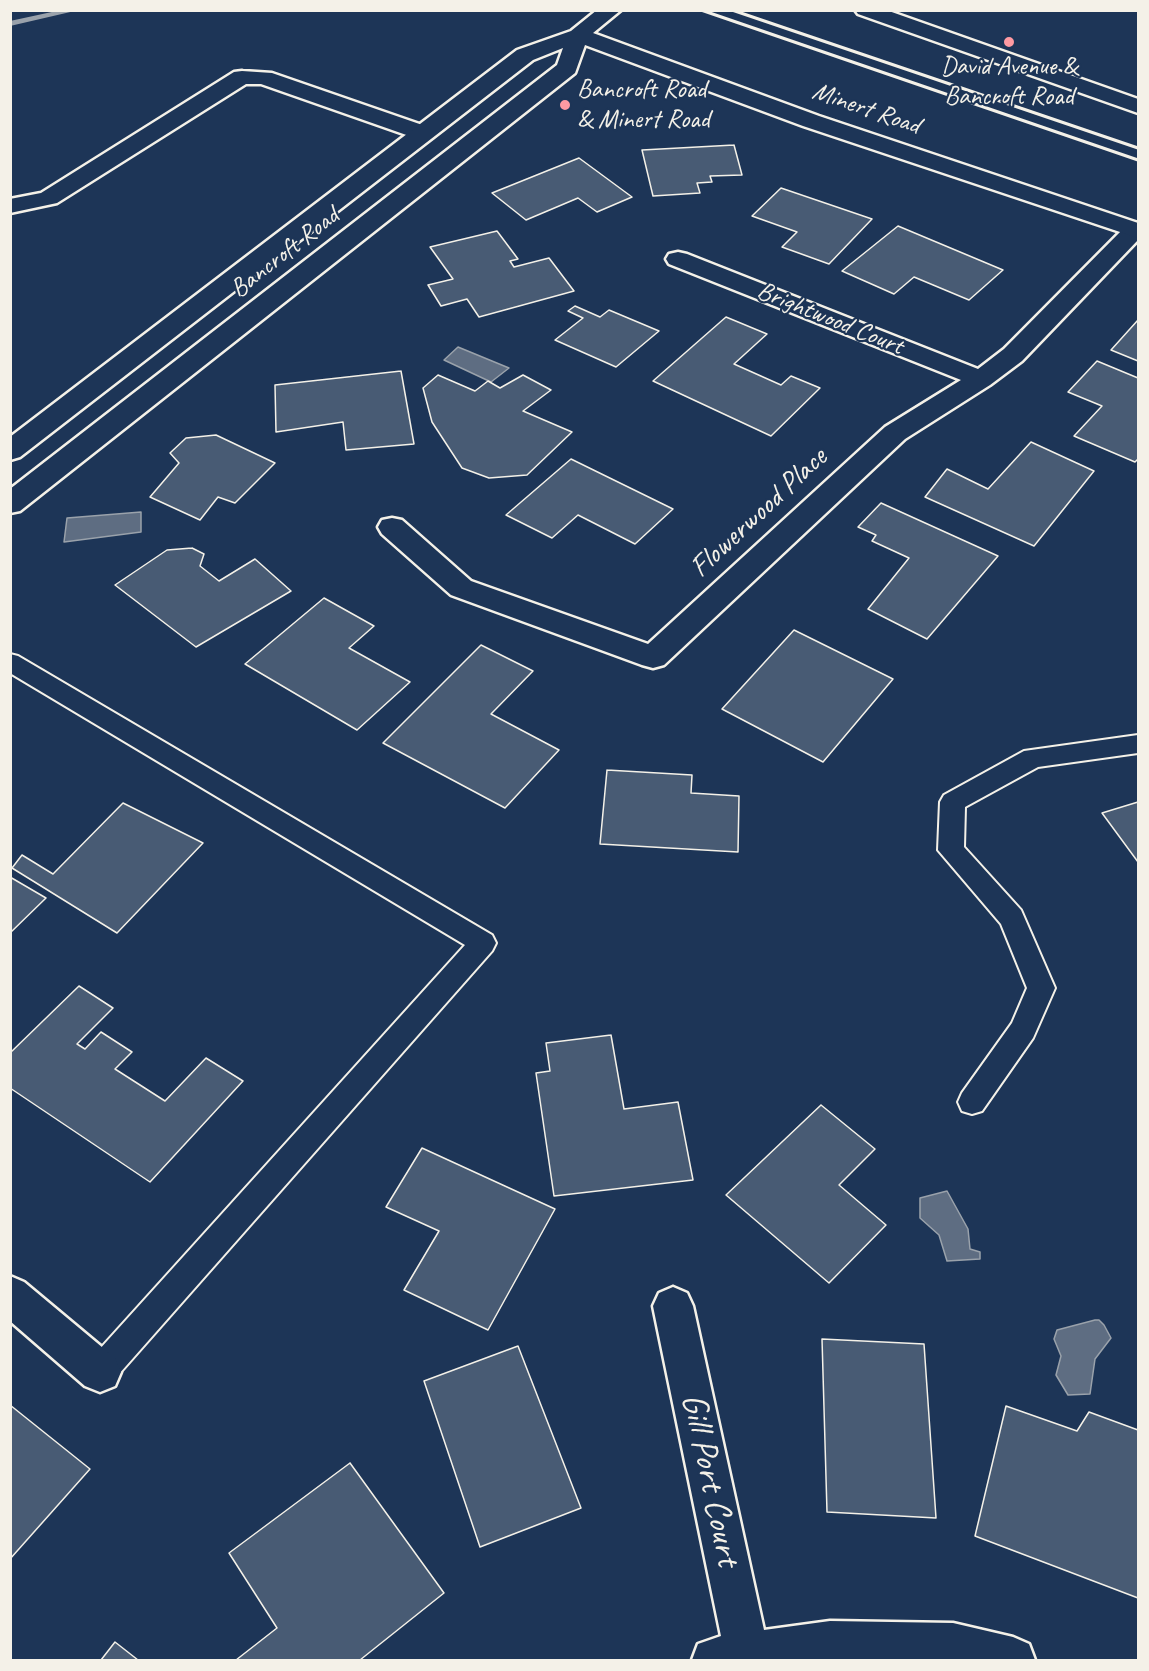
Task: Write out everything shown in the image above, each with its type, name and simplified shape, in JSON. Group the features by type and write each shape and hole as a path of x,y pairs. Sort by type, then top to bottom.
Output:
{"street":[{"name":"Bancroft Road","path":"10,451 525,55 578,35 611,10"},
{"path":"865,10 1138,106"},
{"name":"Bancroft Road","path":"10,504 567,68 578,35"},
{"name":"Minert Road","path":"578,35 811,121 1137,230"},
{"path":"10,206 19,206 49,198 242,77 264,78 423,133"},
{"name":"Flowerwood Place","path":"392,527 460,588 653,657 895,433 981,379 1013,355 1137,230"},
{"name":"Brightwood Court","path":"678,259 981,379"},
{"path":"10,1295 100,1372"},
{"name":"Gill Port Court","path":"673,1306 730,1658"},
{"path":"730,1658 830,1644 953,1646 1013,1660"}],"lane":[{"path":"10,662 483,943 100,1372"},
{"path":"972,1102 1023,1030 1041,988 1012,918 951,850 953,802 1034,758 1138,744"}],"water":[{"path":"458,347 509,368 491,382 444,360"},
{"path":"141,512 141,532 64,542 67,518"},
{"path":"947,1191 968,1229 970,1249 980,1252 980,1259 947,1261 939,1235 920,1218 920,1198"},
{"path":"1099,1320 1104,1325 1111,1338 1095,1359 1090,1394 1068,1395 1056,1375 1061,1356 1054,1339 1057,1330"}],"building":[{"path":"734,145 742,175 710,176 712,182 697,183 700,193 653,196 642,150"},
{"path":"579,158 632,197 597,212 578,198 526,220 492,193"},
{"path":"781,188 872,219 829,264 782,247 797,232 752,216"},
{"path":"898,226 1003,270 969,300 914,277 894,294 842,271"},
{"path":"497,231 518,259 510,261 514,267 549,258 574,291 479,317 467,299 441,306 428,285 453,279 430,247"},
{"path":"575,306 600,317 609,310 659,331 616,367 555,340 583,318 568,311"},
{"path":"726,317 767,334 734,364 781,385 791,376 820,388 771,436 653,381"},
{"path":"1138,320 1138,361 1111,350"},
{"path":"1097,361 1138,378 1138,459 1135,462 1074,436 1102,406 1068,392"},
{"path":"401,371 414,444 346,450 343,422 276,432 275,385"},
{"path":"438,375 475,391 488,381 500,388 523,375 551,390 523,411 572,432 527,475 489,478 462,468 432,422 423,388"},
{"path":"216,435 275,463 235,503 218,497 200,520 150,497 179,463 170,453 186,438"},
{"path":"1031,442 1094,471 1034,546 925,497 947,469 988,489"},
{"path":"571,459 673,509 635,544 578,515 552,538 506,515"},
{"path":"881,503 998,556 927,639 868,609 909,558 872,541 876,535 858,527"},
{"path":"192,548 204,554 200,566 219,581 255,559 291,591 196,647 115,585 167,550"},
{"path":"324,598 374,626 349,648 410,682 357,730 245,664"},
{"path":"794,630 893,679 823,762 722,709"},
{"path":"481,645 533,671 491,714 559,750 505,808 383,743"},
{"path":"607,770 692,775 691,793 739,796 738,852 600,844"},
{"path":"1138,802 1138,862 1102,813"},
{"path":"123,803 203,843 117,933 12,868 22,855 53,874"},
{"path":"10,877 46,898 10,933"},
{"path":"79,986 113,1008 77,1044 85,1049 101,1032 132,1052 115,1069 165,1101 206,1058 243,1081 150,1182 10,1088 10,1053"},
{"path":"611,1035 624,1109 678,1102 693,1180 554,1196 536,1073 550,1071 546,1043"},
{"path":"821,1105 875,1149 839,1185 886,1225 829,1283 726,1195"},
{"path":"422,1148 555,1209 488,1330 404,1290 439,1231 386,1207"},
{"path":"822,1339 924,1344 936,1518 827,1512"},
{"path":"518,1346 581,1508 480,1547 424,1381"},
{"path":"10,1405 90,1469 10,1559"},
{"path":"1006,1406 1077,1431 1089,1412 1138,1430 1138,1598 975,1536"},
{"path":"350,1463 444,1593 360,1660 236,1660 277,1628 229,1553"},
{"path":"115,1642 138,1660 101,1660"}],"waterway":[{"path":"10,24 75,10"}],"railway":[{"path":"701,10 1138,160"},
{"path":"732,10 1138,148"}],"place":[{"name":"David Avenue & Bancroft Road","path":"1009,42"},
{"name":"Bancroft Road & Minert Road","path":"565,105"}]}
